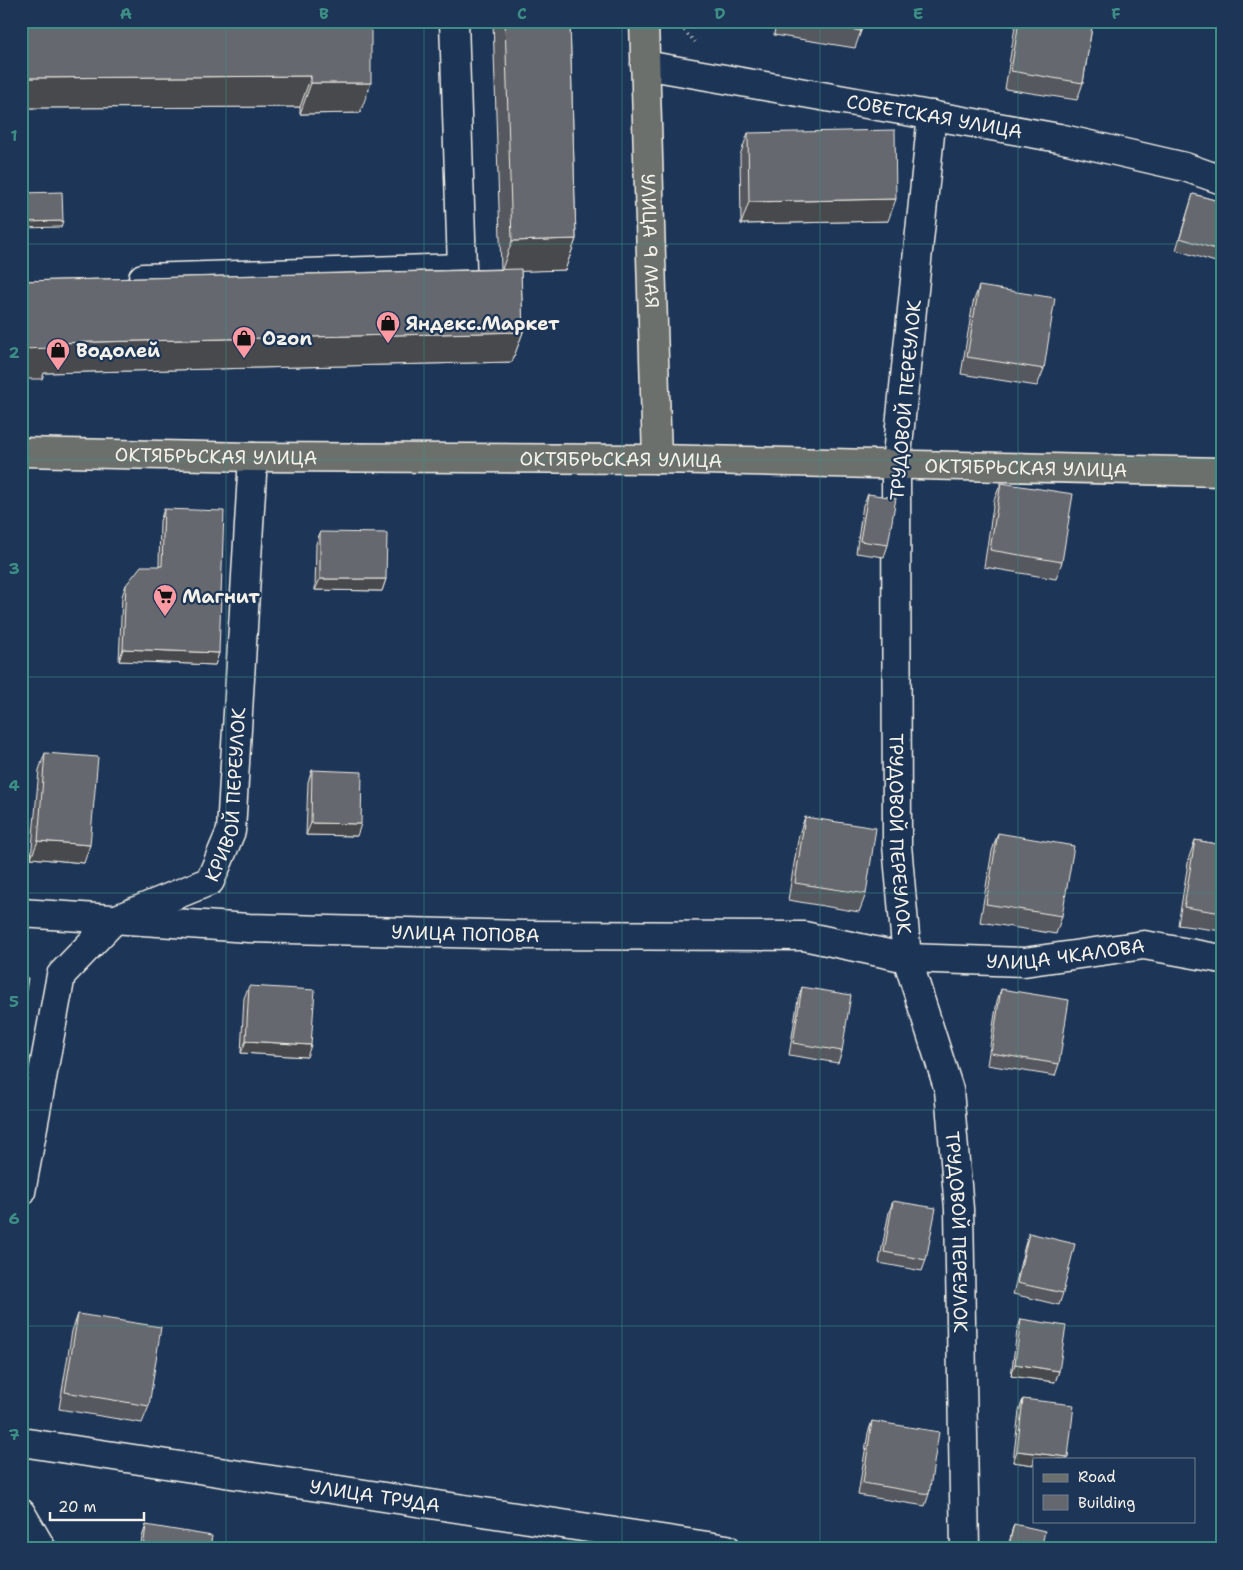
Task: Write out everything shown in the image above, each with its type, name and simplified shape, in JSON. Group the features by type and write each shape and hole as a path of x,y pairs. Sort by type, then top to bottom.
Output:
{"main road":[{"name":"УЛИЦА 9 МАЯ","path":"644,21 657,459"},
{"name":"ОКТЯБРЬСКАЯ УЛИЦА","path":"21,452 657,459 896,466 1222,472"}],"street":[{"path":"119,279 462,268 454,21"},
{"name":"СОВЕТСКАЯ УЛИЦА","path":"644,65 1068,140 1185,166 1222,180"},
{"name":"ТРУДОВОЙ ПЕРЕУЛОК","path":"932,115 896,466 897,845 907,958 950,1090 959,1209 966,1549"},
{"name":"КРИВОЙ ПЕРЕУЛОК","path":"21,1192 61,975 114,920 210,881 231,831 252,456"},
{"name":"УЛИЦА ПОПОВА","path":"21,913 249,928 524,935 804,936 907,958"},
{"name":"УЛИЦА ЧКАЛОВА","path":"907,958 1024,962 1144,945 1222,959"},
{"name":"УЛИЦА ТРУДА","path":"21,1442 727,1549"},
{"path":"21,1512 42,1549"}],"building":[{"path":"21,21 371,21 371,83 311,83 311,76 21,78"},
{"path":"505,21 570,21 576,239 512,241"},
{"path":"800,21 863,21 861,31"},
{"path":"1019,21 1093,21 1083,83 1011,71"},
{"path":"895,130 896,199 749,202 748,133"},
{"path":"62,192 63,221 21,222 21,193"},
{"path":"1193,194 1222,202 1222,251 1180,238"},
{"path":"521,269 523,332 53,343 53,348 21,349 21,281"},
{"path":"979,286 1055,298 1044,369 967,357"},
{"path":"1001,483 1073,494 1062,562 990,550"},
{"path":"868,494 896,498 888,545 860,541"},
{"path":"164,509 224,511 219,653 123,649 126,585 141,566 162,566"},
{"path":"320,532 387,533 386,579 320,579"},
{"path":"45,753 98,757 90,845 38,841"},
{"path":"312,770 362,772 361,824 311,823"},
{"path":"805,817 876,828 866,894 795,883"},
{"path":"998,833 1074,846 1062,916 986,904"},
{"path":"1195,840 1222,845 1222,913 1184,907"},
{"path":"21,977 28,978 21,1023"},
{"path":"249,986 315,990 311,1045 246,1041"},
{"path":"802,987 851,995 842,1051 793,1043"},
{"path":"1001,989 1069,1000 1059,1064 991,1053"},
{"path":"893,1201 936,1208 926,1260 884,1252"},
{"path":"1029,1233 1075,1244 1063,1293 1017,1283"},
{"path":"78,1314 161,1327 149,1406 65,1392"},
{"path":"1021,1319 1066,1326 1059,1371 1015,1364"},
{"path":"1023,1399 1074,1405 1068,1457 1017,1451"},
{"path":"872,1421 939,1432 929,1494 863,1483"},
{"path":"1014,1524 1045,1531 1041,1549 1008,1549"},
{"path":"146,1525 212,1536 210,1549 143,1549"}],"place":[{"name":"Яндекс.Маркет","path":"388,344"},
{"name":"Ozon","path":"244,359"},
{"name":"Водолей","path":"58,371"},
{"name":"Магнит","path":"165,617"}]}
